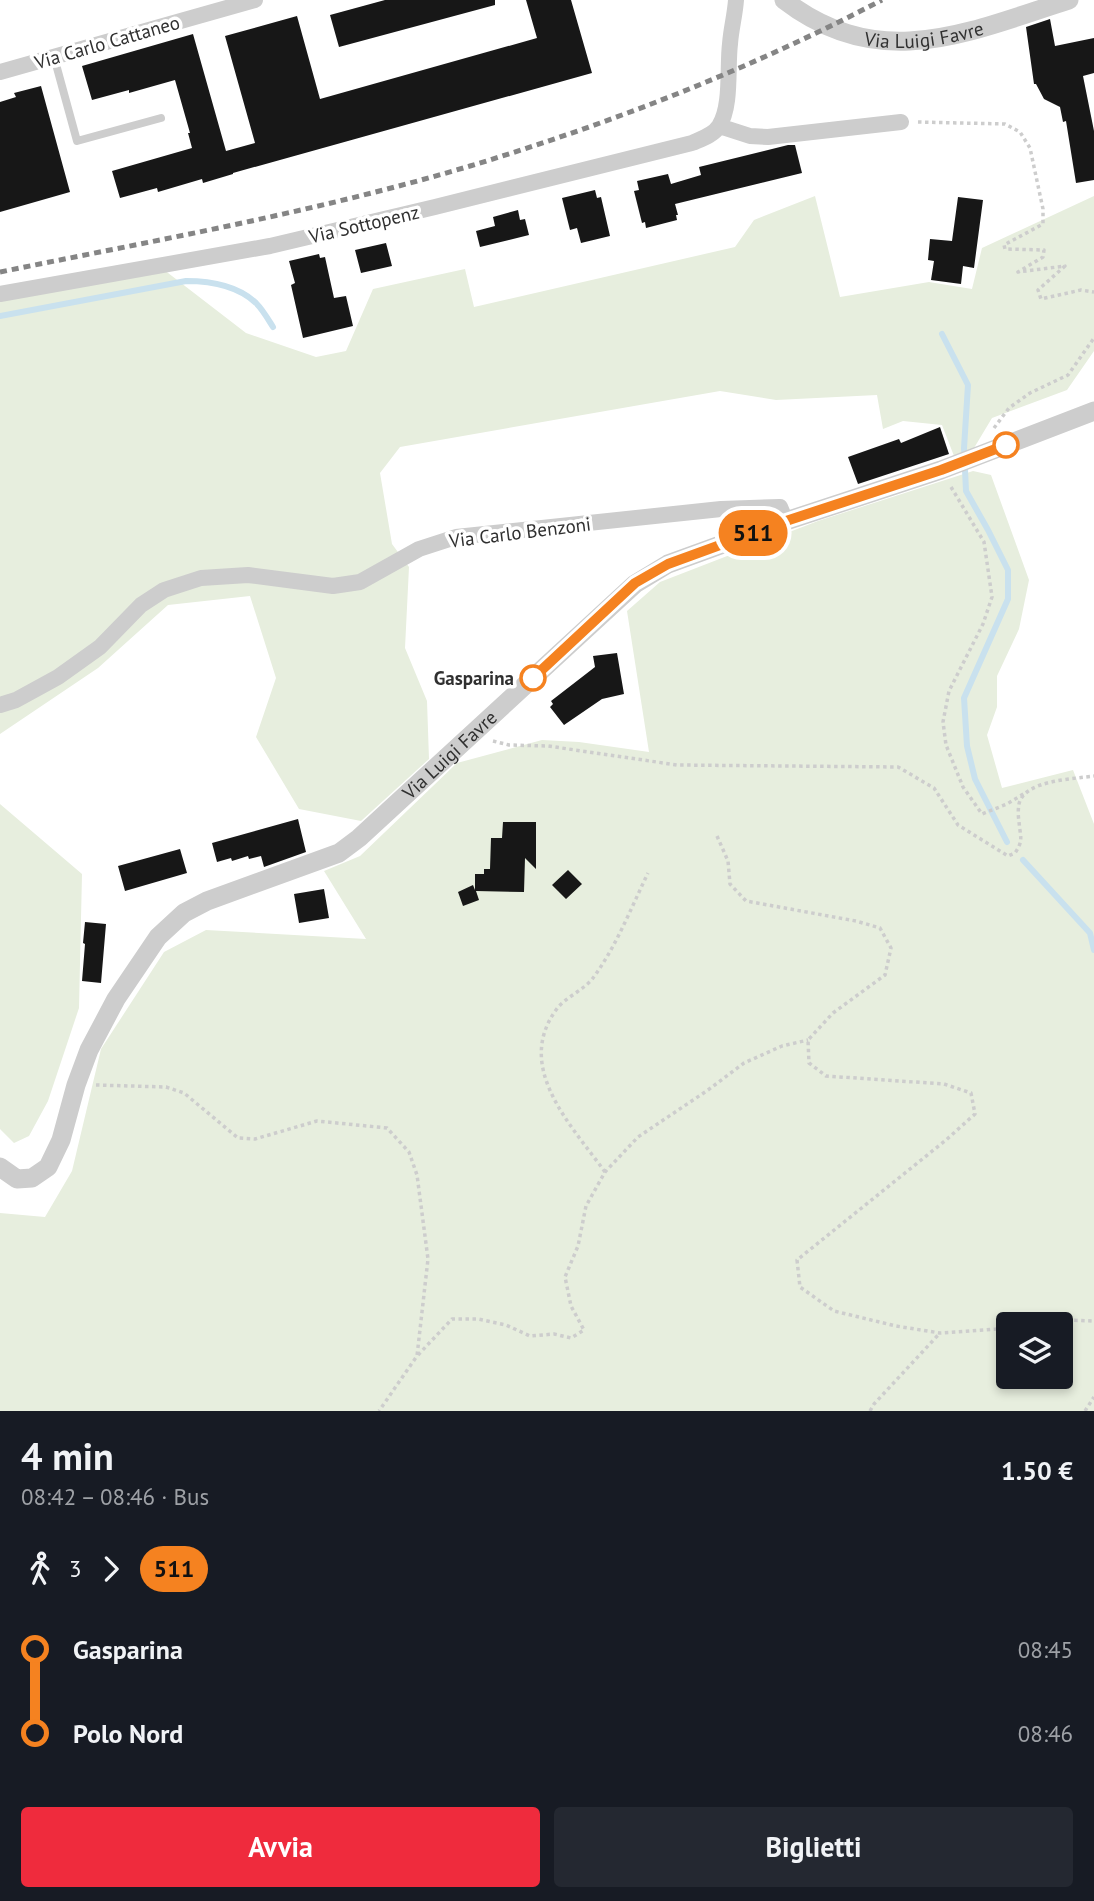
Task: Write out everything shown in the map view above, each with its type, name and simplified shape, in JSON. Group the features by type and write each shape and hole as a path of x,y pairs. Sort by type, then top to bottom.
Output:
{"street":[{"name":"Via Carlo Cattaneo","path":"0,72 255,0"},
{"path":"736,0 726,100 719,126 750,136 768,137 901,121"},
{"path":"734,22 748,0"},
{"name":"Via Luigi Favre","path":"784,0 808,16 845,33 888,42 915,42 986,26 1069,0"},
{"name":"Via Sottopenz","path":"0,293 246,250 335,231 692,143 710,135 719,126"},
{"name":"Via Luigi Favre","path":"0,1167 17,1179 32,1178 48,1167 61,1140 89,1050 116,999 158,937 184,914 207,901 339,853 359,838 635,583 668,564 786,521 941,470 1094,411"},
{"name":"Via Carlo Benzoni","path":"0,705 58,677 100,647 141,605 164,590 201,578 248,575 333,586 360,582 419,549 456,537 721,509 780,507 786,521"}],"lane":[{"path":"54,57 77,141 161,118"}],"path":[{"path":"901,121 1006,124 1020,132 1030,148 1043,209 1043,224 1004,245 1005,248 1044,250 1042,257 1018,272 1065,266 1038,290 1041,299 1080,289 1094,292"},
{"path":"984,454 985,439 1009,408 1030,393 1068,375 1094,338"},
{"path":"941,470 984,542 992,597 983,624 949,691 943,722 946,746 963,787 982,814 1051,782 1094,776"},
{"path":"471,735 509,745 548,746 677,765 898,767 934,788 958,825 1008,856 1015,853 1021,843 1019,802 1029,790"},
{"path":"379,1411 416,1356 452,1319 478,1319 506,1325 530,1336 554,1334 571,1338 584,1330 571,1306 565,1277 578,1246 586,1206 606,1172 638,1137 744,1063 782,1046 808,1040 833,1013 885,975 891,948 880,928 856,921 746,901 730,884 728,862 717,836"},
{"path":"606,1172 563,1116 543,1076 541,1040 556,1009 591,981 608,954 648,873"},
{"path":"808,1040 809,1063 826,1076 944,1084 971,1093 975,1114 797,1260 800,1287 834,1311 896,1326 940,1332 996,1329"},
{"path":"76,1085 166,1087 184,1093 238,1138 255,1139 317,1121 387,1128 409,1152 417,1175 428,1259 416,1356"},
{"path":"1073,1320 1094,1321"},
{"path":"870,1411 940,1332"},
{"path":"1085,1411 1094,1397"}],"green space":[{"path":"815,196 840,297 929,282 972,289 982,248 1094,196 1094,351 1067,390 992,418 974,448 954,456 942,425 903,421 883,429 877,395 776,400 720,391 400,447 380,473 392,544 409,567 405,648 427,701 429,759 361,821 299,809 256,737 276,678 250,596 168,605 98,668 0,734 0,294 159,266 246,333 316,357 346,351 373,289 465,269 474,307 735,247 754,220"},
{"path":"973,471 991,475 1029,580 1019,629 997,676 997,707 987,735 1002,788 1073,770 1094,824 1094,1411 0,1411 0,1213 45,1217 72,1171 101,1049 164,952 206,930 366,939 324,871 360,856 457,763 542,740 579,742 649,752 627,611 660,582 818,521"},
{"path":"0,804 82,874 79,1008 48,1101 29,1136 14,1143 0,1129"}],"building":[{"path":"385,0 495,0 495,5 339,47 330,15"},
{"path":"526,0 571,0 592,73 203,183 202,179 158,192 157,188 120,198 112,171 192,148 175,80 92,100 82,66 193,34 226,151 255,143 225,36 297,16 320,99 537,38"},
{"path":"1050,19 1055,46 1094,38 1094,73 1083,76 1094,131 1094,180 1076,183 1066,121 1063,122 1060,107 1044,99 1034,84 1026,27"},
{"path":"41,86 70,192 0,212 0,102 16,97 14,93"},
{"path":"795,145 802,173 675,204 677,220 646,228 645,222 642,223 634,191 639,190 637,181 668,174 671,184 701,175 699,167"},
{"path":"595,190 597,198 601,197 610,236 581,243 577,228 570,230 562,198"},
{"path":"958,197 983,200 974,268 963,266 961,284 931,280 934,261 928,260 930,239 952,241"},
{"path":"518,210 520,220 525,219 529,235 480,247 476,231 495,226 493,217"},
{"path":"386,243 392,266 361,273 355,250"},
{"path":"319,254 320,258 325,257 334,298 346,296 353,326 303,338 291,285 295,283 289,261"},
{"path":"940,427 949,454 858,484 848,457 899,439 901,443"},
{"path":"617,653 624,694 602,699 564,725 550,707 553,704 551,701 595,667 593,656"},
{"path":"298,819 306,852 264,867 261,856 217,862 212,843"},
{"path":"503,822 536,822 536,869 525,858 524,892 476,891 479,900 463,906 458,892 473,885 475,890 475,874 484,874 484,869 490,869 491,838 502,838"},
{"path":"180,849 187,873 125,891 118,866"},
{"path":"568,870 582,884 566,899 552,885"},
{"path":"324,889 329,918 299,923 294,894"},
{"path":"85,922 106,924 101,983 82,981"}],"waterway":[{"path":"0,316 195,281 214,283 241,292 259,306 273,327"},
{"path":"942,334 968,385 964,448 966,491 1008,570 1008,599 964,698 967,746 975,779 1007,842"},
{"path":"1023,860 1090,933 1094,950"}],"railway":[{"path":"0,272 295,211 470,166 576,132 680,93 782,49 882,0"}],"bus line":[{"name":"511","path":"533,678 635,583 668,564 1006,445"}],"place":[{"name":"Gasparina","path":"533,678"}]}
